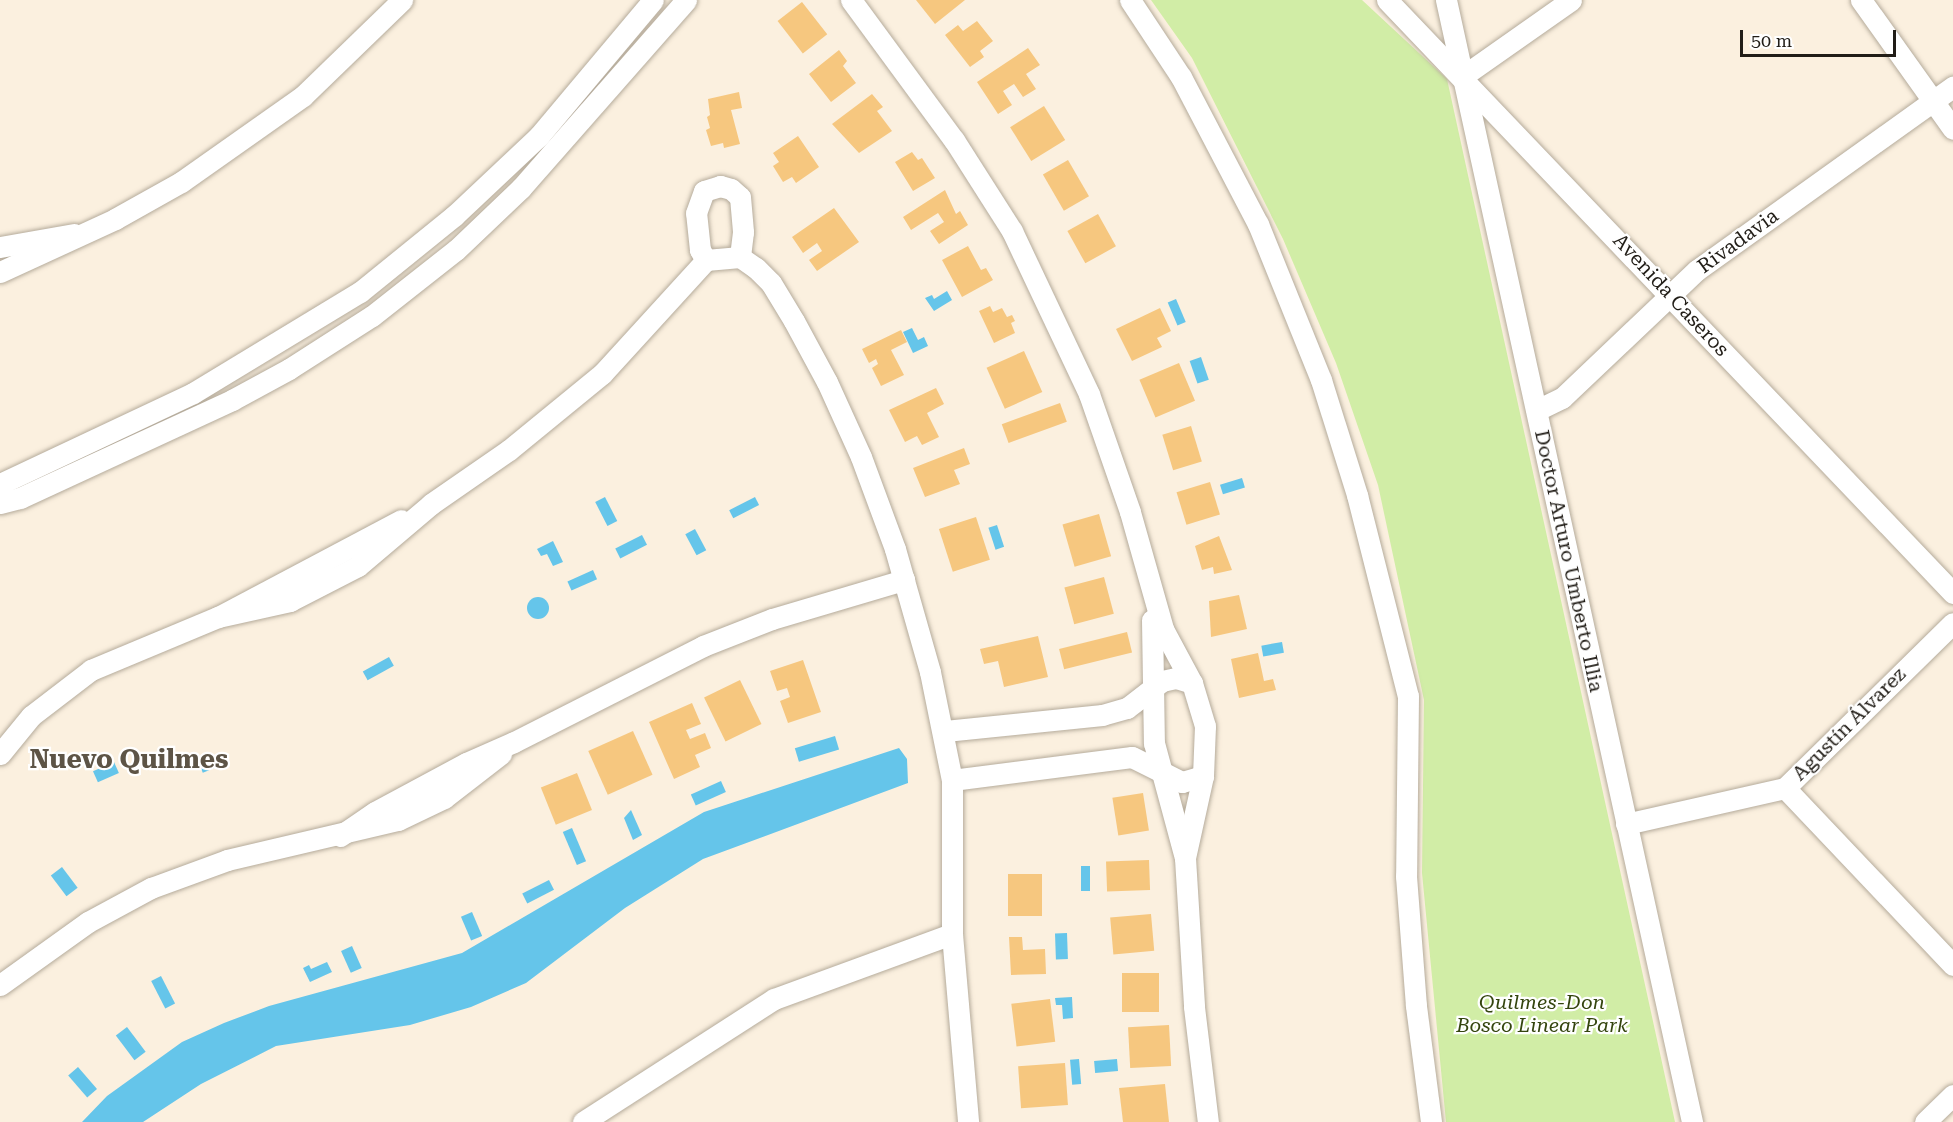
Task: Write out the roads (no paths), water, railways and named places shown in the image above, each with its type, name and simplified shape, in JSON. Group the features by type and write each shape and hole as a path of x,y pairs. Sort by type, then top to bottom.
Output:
{"street":[{"path":"0,272 84,233 181,182 275,118 341,62 402,0"},
{"path":"0,484 234,370 313,323 398,264 491,183 538,136 653,0"},
{"path":"0,503 20,498 126,450 289,369 416,282 521,188 686,0"},
{"path":"851,0 954,140 1012,231 1047,299 1110,451 1168,643 1192,683 1205,726 1203,776 1185,858"},
{"path":"1130,0 1187,87 1258,224 1321,380 1358,495 1408,696 1406,876 1416,1006 1431,1122"},
{"name":"Avenida Caseros","path":"1386,0 1463,76 1953,593"},
{"name":"Doctor Arturo Umberto Illia","path":"1446,0 1485,193 1537,410 1692,1122"},
{"path":"1463,76 1571,0"},
{"path":"1861,0 1953,129"},
{"name":"Rivadavia","path":"1537,410 1562,398 1670,294 1953,87"},
{"path":"706,260 700,250 696,213 704,191 720,186 731,189 740,197 743,232 740,257"},
{"path":"0,248 41,237 84,233"},
{"path":"0,754 31,716 91,670 135,649 218,617 290,601 340,578 431,504 509,450 602,374 706,260 740,257 771,283 827,382 861,457 904,580 945,731 951,780 952,934 968,1122"},
{"path":"116,427 126,450"},
{"path":"0,985 87,922 151,888 227,861 340,836 398,820 444,798 514,742 739,630 904,580"},
{"path":"1149,584 1155,659 1154,743 1185,858 1194,1006 1208,1122"},
{"name":"Agustín Álvarez","path":"1626,824 1785,788 1953,623"},
{"path":"945,731 1110,713 1127,708 1154,685 1176,678 1192,683"},
{"path":"951,780 1132,758 1144,760 1162,773 1182,782 1203,776"},
{"path":"1785,788 1953,965"},
{"path":"568,1122 589,1117 774,999 952,934"},
{"path":"1925,1122 1953,1095"}],"water":[{"path":"947,291 952,300 934,311 925,298 932,295 934,299"},
{"path":"1176,299 1186,322 1177,326 1168,303"},
{"path":"912,328 918,340 924,337 928,346 913,353 903,332"},
{"path":"1201,357 1209,380 1197,384 1190,361"},
{"path":"1242,478 1245,488 1223,494 1220,485"},
{"path":"605,497 617,521 607,526 595,502"},
{"path":"755,497 759,505 733,518 729,510"},
{"path":"997,525 1004,547 996,550 988,528"},
{"path":"695,529 706,550 697,555 685,534"},
{"path":"642,535 647,545 620,558 615,549"},
{"path":"553,541 563,562 553,566 547,554 541,556 537,549"},
{"path":"593,570 597,579 571,591 567,581"},
{"path":"538,597 546,600 549,608 546,616 538,619 530,616 527,608 530,600"},
{"path":"1282,642 1284,653 1263,656 1261,646"},
{"path":"389,657 394,666 368,680 363,672"},
{"path":"835,736 839,749 799,762 795,748"},
{"path":"899,748 907,759 908,783 703,859 625,908 526,983 471,1007 410,1025 276,1046 201,1084 143,1122 82,1122 107,1096 182,1042 269,1006 462,953 704,812"},
{"path":"220,754 224,764 203,773 199,763"},
{"path":"114,762 119,773 98,782 93,771"},
{"path":"721,781 726,792 696,805 691,794"},
{"path":"631,810 642,835 633,840 624,818"},
{"path":"572,828 586,861 577,865 563,832"},
{"path":"1081,866 1090,866 1090,891 1081,891"},
{"path":"62,867 78,888 66,896 51,875"},
{"path":"549,880 554,890 527,903 522,894"},
{"path":"472,912 482,936 471,941 461,917"},
{"path":"1055,933 1067,933 1068,959 1056,959"},
{"path":"352,946 362,968 351,973 341,951"},
{"path":"327,962 332,972 310,982 303,968 309,965 311,969"},
{"path":"161,976 175,1004 165,1009 151,981"},
{"path":"1072,997 1073,1018 1063,1019 1062,1005 1056,1005 1055,998"},
{"path":"127,1027 146,1052 134,1060 116,1035"},
{"path":"1079,1059 1081,1084 1072,1085 1070,1060"},
{"path":"1117,1059 1118,1071 1095,1073 1094,1061"},
{"path":"78,1067 97,1089 87,1097 68,1076"}],"district":[{"name":"Nuevo Quilmes","path":"129,760"}],"park label":[{"name":"Quilmes-Don Bosco Linear Park","path":"1542,1014"}]}
